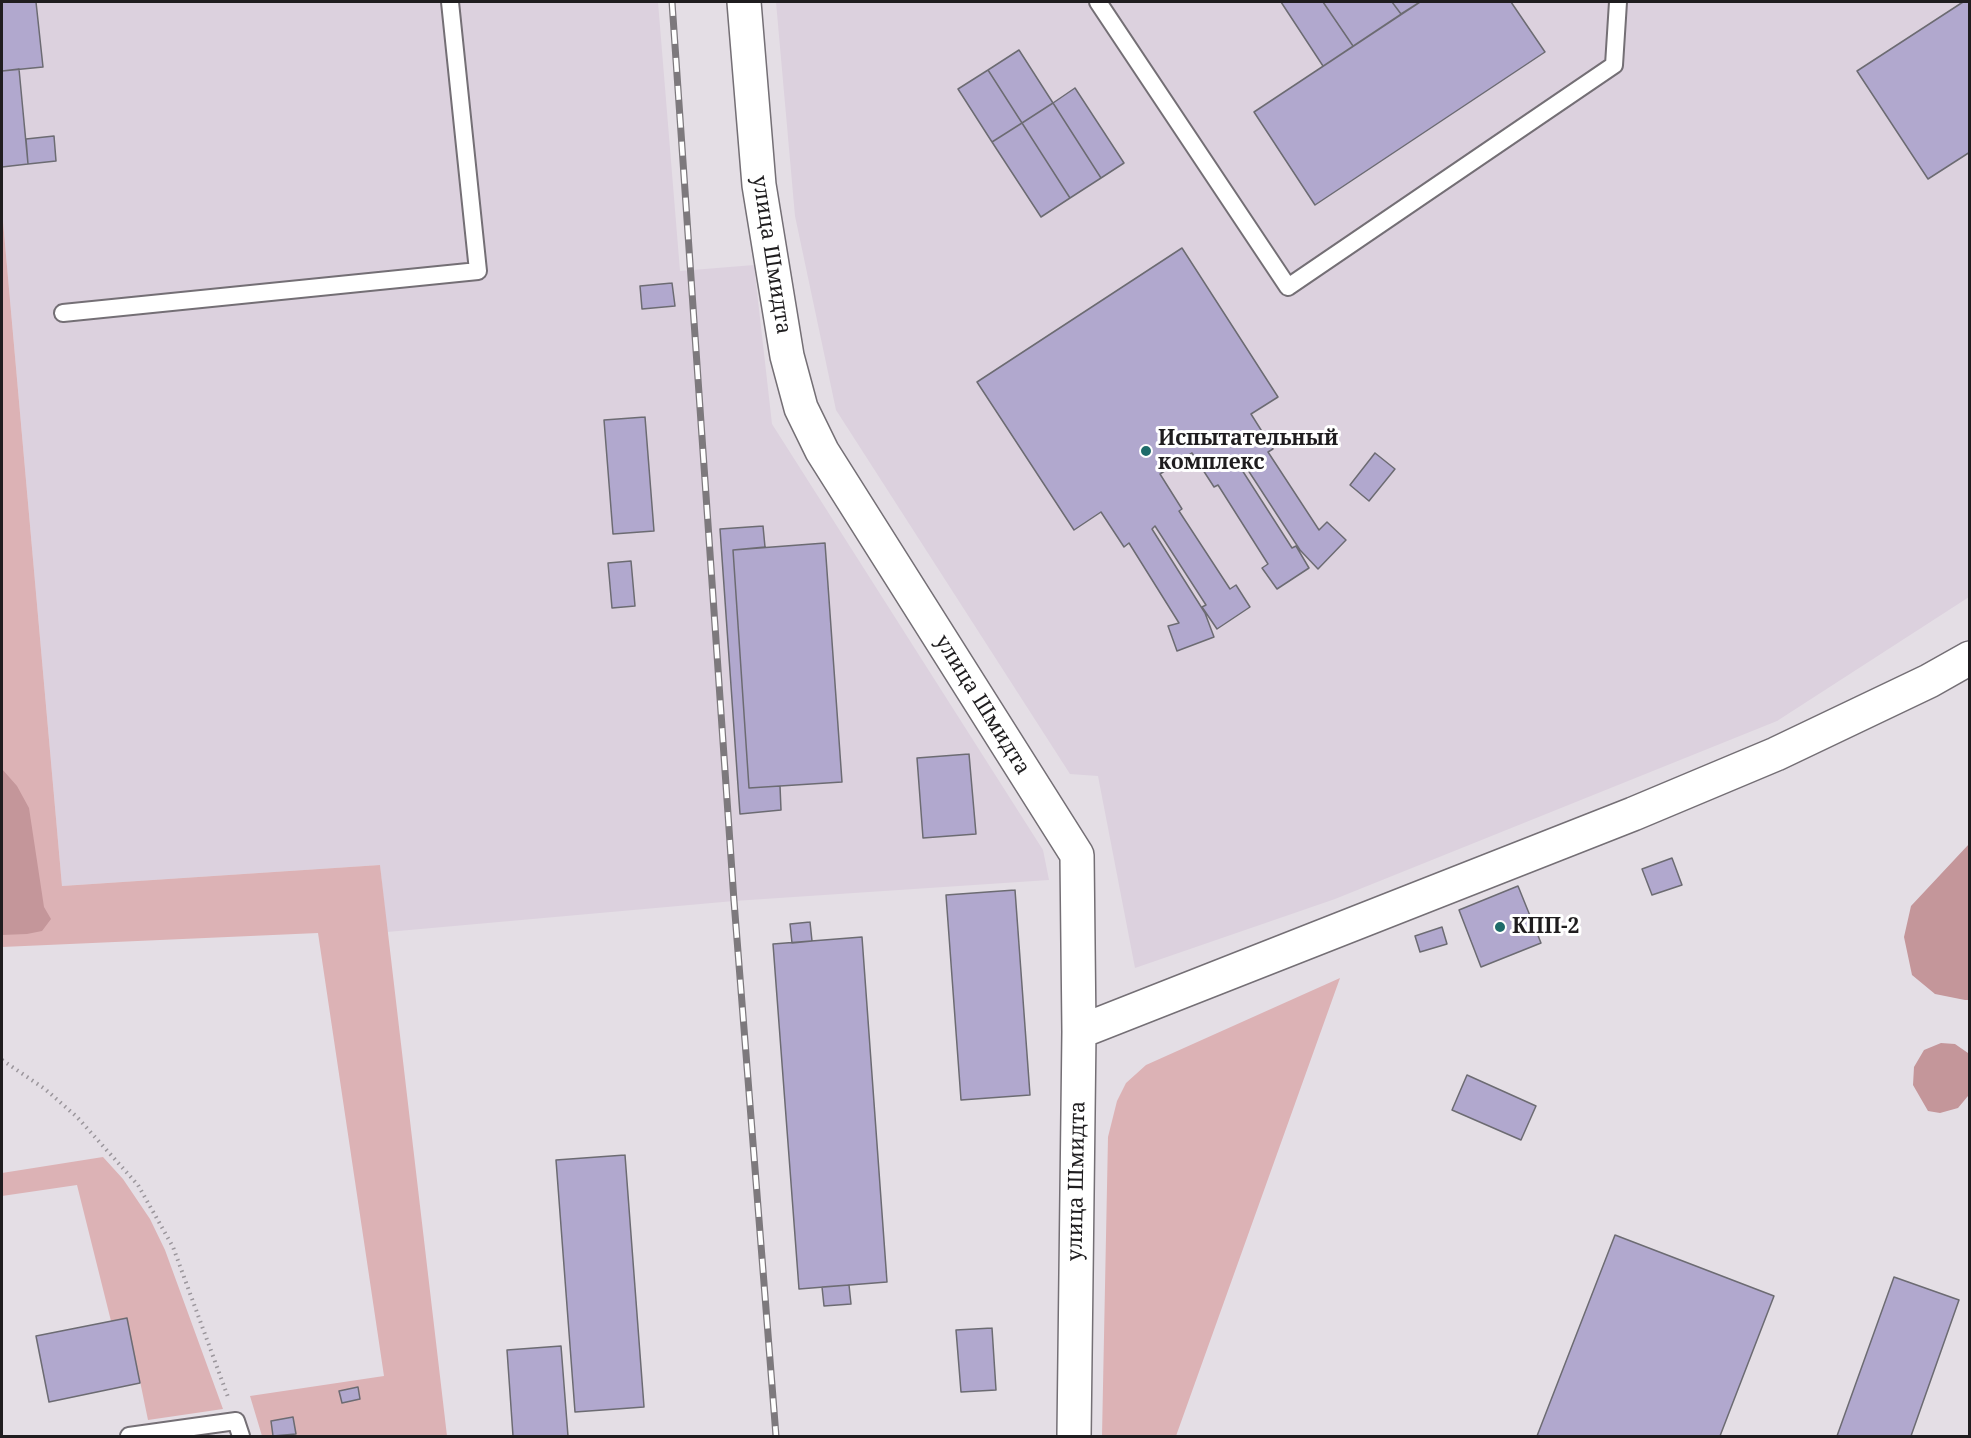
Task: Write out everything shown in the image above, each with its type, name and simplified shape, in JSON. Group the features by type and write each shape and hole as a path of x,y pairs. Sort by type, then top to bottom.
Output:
{"street":[{"name":"улица Шмидта","path":"744,2 759,185 787,356 801,408 822,451 1077,855 1079,1032 1074,1437"},
{"path":"1079,1032 1633,814 1754,763 1929,681 1970,658"}],"lane":[{"path":"63,313 478,271 450,2"},
{"path":"1098,2 1287,287 1614,65 1618,2"},
{"path":"129,1437 238,1429"}],"path":[{"path":"2,1060 45,1089 77,1116 138,1185 173,1247 238,1429"}],"shaded area":[{"path":"2,2 658,2 680,271 754,265 772,424 1043,850 1049,880 734,901 387,932 380,865 62,886 2,210"},
{"path":"776,2 1969,2 1969,597 1777,721 1335,899 1135,968 1098,776 1070,774 836,410 795,216"},
{"path":"2,210 62,886 380,865 447,1436 262,1436 250,1396 384,1376 318,933 2,947"},
{"path":"2,769 17,786 29,808 44,907 51,919 42,931 27,934 2,935"},
{"path":"1969,844 1970,1000 1965,1000 1935,994 1912,975 1904,937 1911,906"},
{"path":"1340,978 1176,1436 1102,1436 1108,1137 1117,1101 1126,1083 1146,1065"},
{"path":"1941,1043 1955,1044 1968,1053 1970,1089 1968,1096 1958,1108 1940,1113 1928,1111 1913,1085 1914,1067 1924,1050"},
{"path":"103,1157 123,1179 150,1219 165,1250 223,1409 148,1420 127,1318 111,1321 77,1185 2,1196 2,1173"}],"building":[{"path":"2,2 36,2 43,67 2,71"},
{"path":"1281,2 1323,2 1353,46 1323,66"},
{"path":"1323,2 1392,2 1401,14 1353,46"},
{"path":"1392,2 1420,2 1401,14"},
{"path":"1420,2 1511,2 1545,52 1315,205 1254,112"},
{"path":"1963,2 1970,2 1970,152 1928,179 1857,71"},
{"path":"1019,50 1053,103 1022,123 988,70"},
{"path":"19,69 28,164 2,167 2,71"},
{"path":"988,70 1022,123 992,142 958,89"},
{"path":"1075,88 1124,163 1101,178 1053,103"},
{"path":"1053,103 1101,178 1070,198 1022,123"},
{"path":"1022,123 1070,198 1041,217 992,142"},
{"path":"54,136 56,161 28,164 26,139"},
{"name":"Испытательный комплекс","path":"1182,248 1278,397 1251,414 1273,449 1268,452 1319,530 1327,522 1346,540 1318,569 1300,550 1246,467 1242,470 1292,548 1296,546 1309,568 1277,589 1262,568 1268,564 1218,485 1214,487 1192,453 1160,474 1182,509 1179,511 1230,589 1236,585 1250,607 1217,629 1202,607 1206,605 1155,526 1152,529 1205,613 1214,637 1177,651 1168,626 1179,623 1129,543 1124,547 1101,512 1074,530 977,382"},
{"path":"672,283 675,306 642,309 640,286"},
{"path":"645,417 654,531 613,534 604,420"},
{"path":"1375,453 1395,469 1369,501 1350,485"},
{"path":"763,526 765,547 733,550 749,788 780,786 781,810 740,814 720,529"},
{"path":"825,543 842,782 749,788 733,550"},
{"path":"631,561 635,606 612,608 608,563"},
{"path":"969,754 976,834 923,838 917,758"},
{"path":"1672,858 1682,885 1652,895 1642,869"},
{"name":"КПП-2","path":"1518,886 1541,943 1481,967 1459,910"},
{"path":"1015,890 1030,1095 961,1100 946,895"},
{"path":"810,922 812,941 792,943 790,924"},
{"path":"1442,927 1447,944 1420,952 1415,936"},
{"path":"862,937 887,1282 799,1289 773,944"},
{"path":"1467,1075 1536,1106 1521,1140 1452,1110"},
{"path":"625,1155 644,1407 575,1412 556,1160"},
{"path":"1615,1235 1774,1296 1720,1436 1537,1436"},
{"path":"1894,1277 1959,1300 1911,1436 1837,1436"},
{"path":"849,1285 851,1304 824,1306 822,1287"},
{"path":"127,1318 140,1383 49,1402 36,1336"},
{"path":"992,1328 996,1390 961,1392 956,1330"},
{"path":"561,1346 568,1436 513,1436 507,1350"},
{"path":"358,1387 360,1399 342,1403 339,1391"},
{"path":"293,1417 296,1434 273,1436 271,1421"}],"railway":[{"path":"672,2 734,901 776,1436"}],"place":[{"name":"Испытательный комплекс","path":"1146,451"},
{"name":"КПП-2","path":"1500,927"}]}
